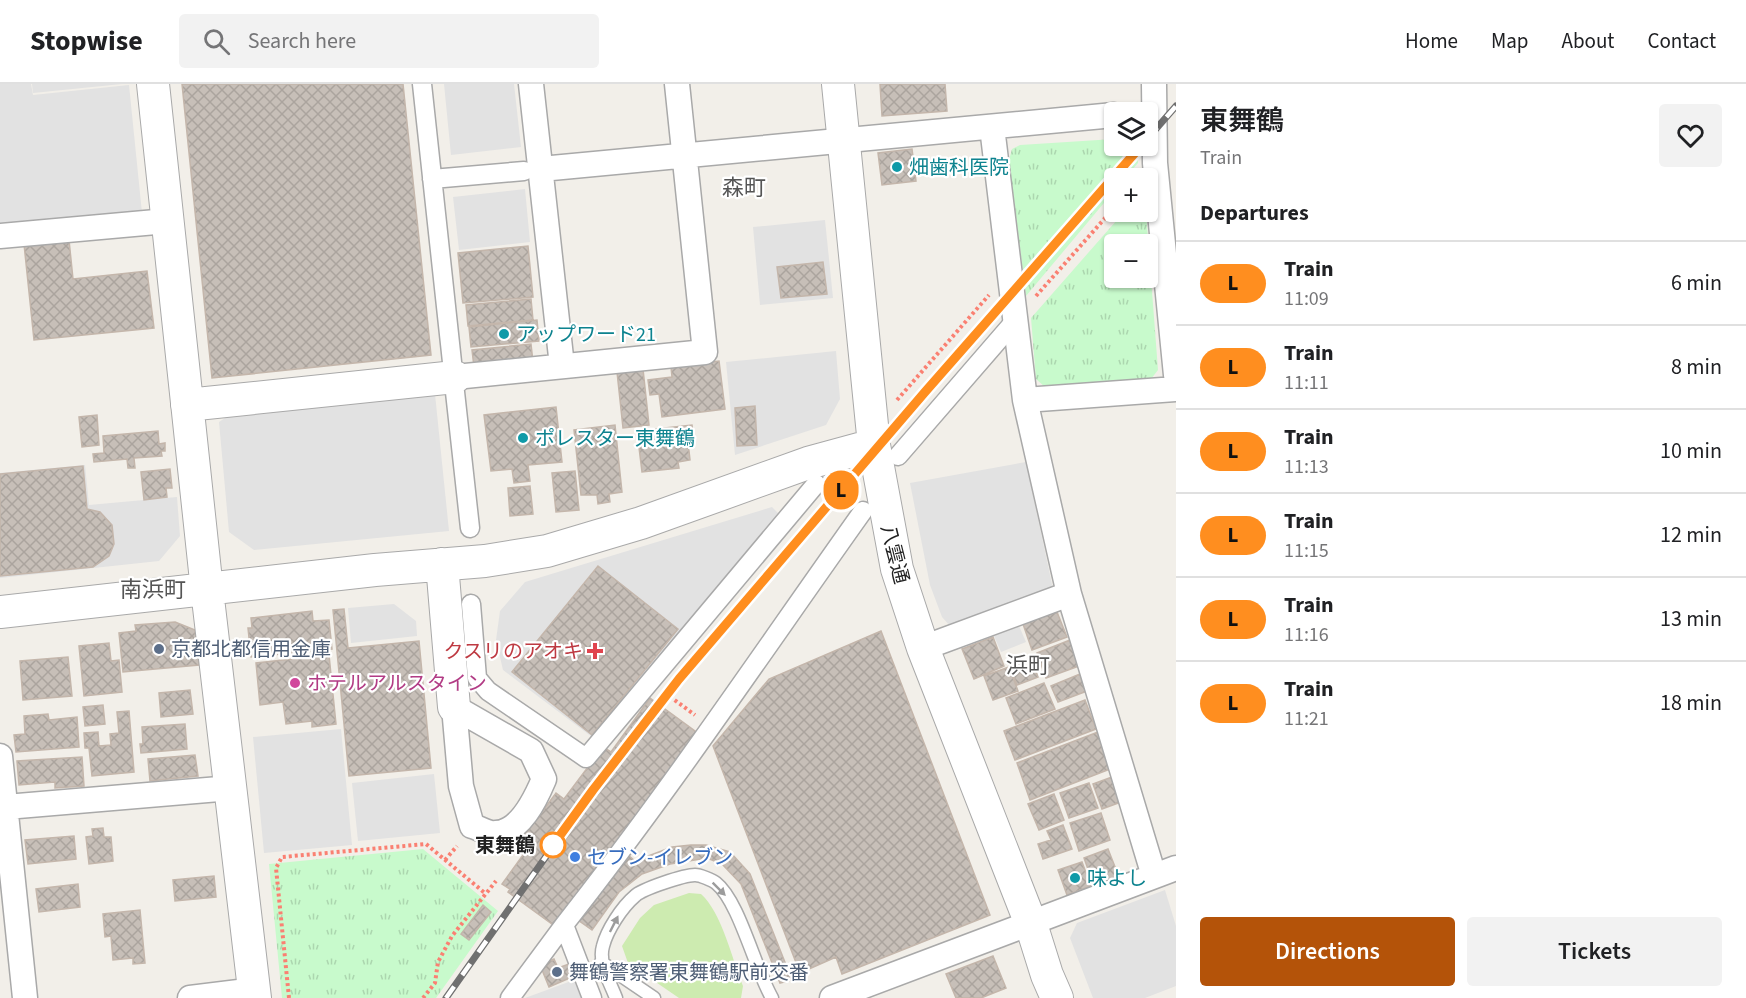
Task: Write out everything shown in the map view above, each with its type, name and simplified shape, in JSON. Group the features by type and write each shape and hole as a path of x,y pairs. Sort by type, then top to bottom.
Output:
{"street":[{"path":"153,84 207,590 255,994 190,998"},
{"path":"422,84 470,528"},
{"path":"531,84 532,170 562,366"},
{"path":"187,405 705,352 677,84"},
{"name":"八雲通","path":"838,84 843,140 886,450 897,569 923,648 1031,924 1047,975 1057,998"},
{"path":"1148,102 1154,84"},
{"path":"432,179 1104,116"},
{"path":"832,998 1165,872 1069,594 1025,400 992,127"},
{"path":"1153,156 1176,375"},
{"path":"0,236 167,221"},
{"path":"0,612 485,561 547,551 641,522 808,463 886,450 1014,322"},
{"path":"1025,400 1176,389"},
{"path":"471,604 477,678 488,691 586,758 816,484"},
{"path":"510,998 610,867 863,511"},
{"path":"442,564 454,707 461,786 472,826 495,834 517,826 544,779 531,750 454,707"},
{"path":"923,648 1069,594"},
{"path":"0,756 25,998"},
{"path":"6,807 231,788"},
{"path":"564,925 592,998"}],"lane":[{"path":"616,998 601,962 603,946 619,914 636,894 666,882 695,875 716,883 730,901 772,998"},
{"path":"601,962 654,998"}],"path":[{"path":"1014,322 1104,219"},
{"path":"892,404 1011,273"},
{"path":"650,681 710,727"},
{"path":"289,998 276,868 282,857 426,844 486,894"},
{"path":"445,860 457,846"},
{"path":"423,998 435,983 438,962 452,936 496,881"}],"green space":[{"path":"1104,140 1104,156 1138,156 1138,163 1134,168 1104,168 1104,203 1026,296 1009,160 1012,149 1020,145"},
{"path":"1115,222 1147,222 1148,234 1105,234"},
{"path":"1104,235 1104,288 1152,288 1158,370 1151,379 1045,387 1036,379 1031,318"},
{"path":"423,849 498,911 436,998 282,998 269,864"},
{"path":"689,893 701,894 721,924 743,986 741,998 679,998 628,963 622,946 640,918 654,905"}],"shaded area":[{"path":"0,84 31,84 33,95 129,85 142,213 0,226"},
{"path":"32,84 122,84 33,93"},
{"path":"444,84 514,84 521,147 451,155"},
{"path":"525,189 530,242 459,250 453,197"},
{"path":"825,220 833,298 760,305 753,227"},
{"path":"836,351 840,399 826,425 735,455 726,362"},
{"path":"435,394 449,531 254,550 229,532 219,422 228,416"},
{"path":"1026,462 1053,589 951,627 942,617 930,585 910,483"},
{"path":"85,465 89,505 177,497 180,536 159,561 0,578 0,473"},
{"path":"772,507 782,517 592,737 503,670 496,640 500,611 525,582"},
{"path":"394,604 416,621 417,636 351,643 348,608"},
{"path":"1019,626 1026,642 1001,652 994,636"},
{"path":"341,729 352,845 264,853 253,737"},
{"path":"434,774 440,833 358,841 352,783"},
{"path":"1165,890 1176,926 1176,986 1145,998 1093,998 1070,938 1077,923"},
{"path":"574,980 581,998 525,998"}],"building":[{"path":"182,84 403,84 431,355 212,378"},
{"path":"880,84 945,84 947,111 882,116"},
{"name":"畑歯科医院","path":"912,149 916,181 882,185 878,153"},
{"path":"69,240 73,279 147,271 154,328 34,340 24,244"},
{"path":"528,246 533,297 463,303 458,253"},
{"path":"823,262 827,294 781,298 777,267"},
{"path":"531,299 533,320 468,326 466,305"},
{"name":"アップワード21","path":"537,320 539,341 471,347 469,327"},
{"path":"531,344 533,362 474,367 472,350"},
{"path":"719,361 725,409 662,417 659,394 650,395 648,380 672,377 671,367"},
{"path":"643,369 649,425 623,428 617,372"},
{"path":"755,406 757,445 737,446 735,408"},
{"name":"ポレスター東舞鶴","path":"556,407 562,462 528,465 530,481 514,483 512,469 491,471 484,415"},
{"path":"97,415 99,445 82,447 79,417"},
{"path":"615,425 622,492 609,494 610,502 598,504 597,495 581,495 574,430"},
{"path":"692,425 694,442 688,442 690,460 678,462 679,468 642,472 637,431"},
{"path":"158,431 159,444 165,443 165,451 161,451 162,456 134,458 135,468 128,468 127,459 94,462 93,454 104,453 103,436"},
{"path":"83,466 87,509 100,512 112,525 114,544 109,556 93,567 0,576 0,474"},
{"path":"170,469 172,488 166,488 167,497 144,500 141,472"},
{"path":"575,471 579,510 556,512 552,473"},
{"path":"530,486 533,514 510,516 508,488"},
{"name":"クスリのアオキ","path":"598,566 678,629 592,735 512,672"},
{"path":"344,609 348,648 419,641 431,768 349,776 333,610"},
{"path":"312,611 313,621 329,620 332,649 251,657 248,628 252,628 251,618"},
{"path":"1057,612 1067,637 1032,650 1023,624"},
{"name":"京都北都信用金庫","path":"175,622 195,630 199,665 123,672 119,633 136,631 135,625"},
{"path":"881,631 990,915 842,974 836,957 800,973 713,746 769,679"},
{"path":"993,637 1004,666 974,679 962,649"},
{"path":"1070,640 1079,666 1046,678 1037,653"},
{"path":"109,643 111,661 119,660 122,692 84,696 79,646"},
{"name":"ホテルアルスタイン","path":"329,655 336,724 312,727 312,721 286,724 283,702 260,705 256,663"},
{"path":"68,657 72,696 23,700 20,661"},
{"path":"1018,659 1022,671 1034,666 1038,677 1017,685 1008,662"},
{"path":"1009,667 1018,691 993,700 984,676"},
{"path":"1080,674 1087,691 1058,702 1051,686"},
{"path":"1044,683 1055,709 1016,724 1006,698"},
{"path":"190,690 193,714 161,717 159,693"},
{"name":"東舞鶴","path":"650,698 699,734 556,927 508,892 510,889 502,884 523,855 515,848 556,793 564,799 603,747 611,752"},
{"path":"1085,700 1096,729 1015,760 1004,731"},
{"path":"103,705 105,724 85,726 83,707"},
{"path":"129,711 134,772 92,776 89,748 85,748 84,733 98,732 99,746 111,745 110,734 119,733 117,712"},
{"path":"48,714 49,720 77,717 79,747 16,752 14,735 25,734 24,716"},
{"path":"185,724 187,749 141,753 142,727"},
{"path":"1098,732 1110,769 1030,800 1017,763"},
{"path":"195,755 198,776 150,781 148,759"},
{"path":"82,757 84,786 55,788 55,782 19,785 17,761"},
{"path":"1112,777 1121,802 1102,809 1093,784"},
{"path":"1089,783 1098,808 1069,818 1060,793"},
{"path":"1054,794 1064,820 1039,830 1028,804"},
{"path":"1101,813 1110,840 1079,851 1070,823"},
{"path":"1063,825 1072,849 1043,859 1038,844 1051,840 1047,831"},
{"path":"103,828 104,837 111,837 113,861 89,864 86,837 93,836 92,829"},
{"path":"74,836 76,859 28,864 25,840"},
{"path":"706,845 730,852 750,874 792,980 780,983 741,884 722,864 707,858 670,864 642,874 619,892 592,930 578,920 627,854 635,861 672,847"},
{"path":"1108,849 1119,877 1094,886 1084,858"},
{"name":"味よし","path":"1082,862 1091,886 1067,895 1058,870"},
{"path":"214,876 216,897 175,901 173,880"},
{"path":"78,884 80,907 39,912 36,889"},
{"path":"483,905 491,912 469,940 461,934"},
{"path":"140,910 145,963 133,964 133,958 113,960 111,936 105,937 103,914"},
{"path":"993,956 1006,988 981,998 956,998 946,974"},
{"name":"舞鶴警察署東舞鶴駅前交番","path":"554,959 558,968 569,964 572,977 549,987 540,965"}],"railway":[{"path":"1158,127 1176,106"},
{"path":"446,998 593,790 679,679 925,392 1132,156"}],"train":[{"name":"L","path":"553,845 679,679 925,392 1132,156"}],"place":[{"name":"畑歯科医院","path":"897,167"},
{"name":"アップワード21","path":"504,334"},
{"name":"ポレスター東舞鶴","path":"523,438"},
{"name":"京都北都信用金庫","path":"159,649"},
{"name":"クスリのアオキ","path":"595,651"},
{"name":"ホテルアルスタイン","path":"295,683"},
{"name":"東舞鶴","path":"553,845"},
{"name":"セブン-イレブン","path":"575,857"},
{"name":"味よし","path":"1075,878"},
{"name":"舞鶴警察署東舞鶴駅前交番","path":"557,972"}],"district":[{"name":"森町","path":"744,187"},
{"name":"南浜町","path":"153,589"},
{"name":"浜町","path":"1028,665"}]}
